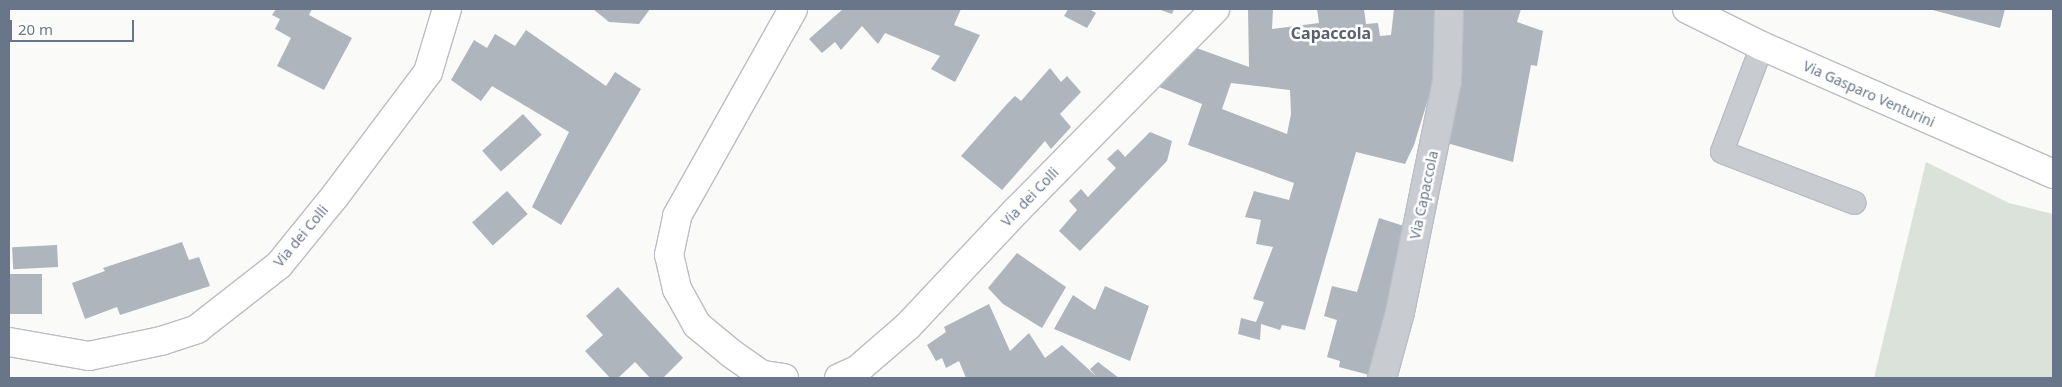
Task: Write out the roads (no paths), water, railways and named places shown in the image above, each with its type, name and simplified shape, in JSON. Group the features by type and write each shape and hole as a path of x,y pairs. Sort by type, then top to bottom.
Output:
{"street":[{"name":"Via dei Colli","path":"9,342 90,356 161,341 198,329 279,265 335,196 428,72 447,9"},
{"path":"770,377 732,354 698,325 677,289 669,255 677,216 793,9"},
{"name":"Via dei Colli","path":"839,378 857,370 908,326 1017,210 1215,9"},
{"name":"Via Capaccola","path":"1382,378 1400,312 1447,82 1449,9"},
{"name":"Via Gasparo Venturini","path":"1687,9 1762,46 2053,174"}],"lane":[{"path":"1762,46 1722,152 1855,203"}],"district":[{"name":"Capaccola","path":"1331,33"}]}
